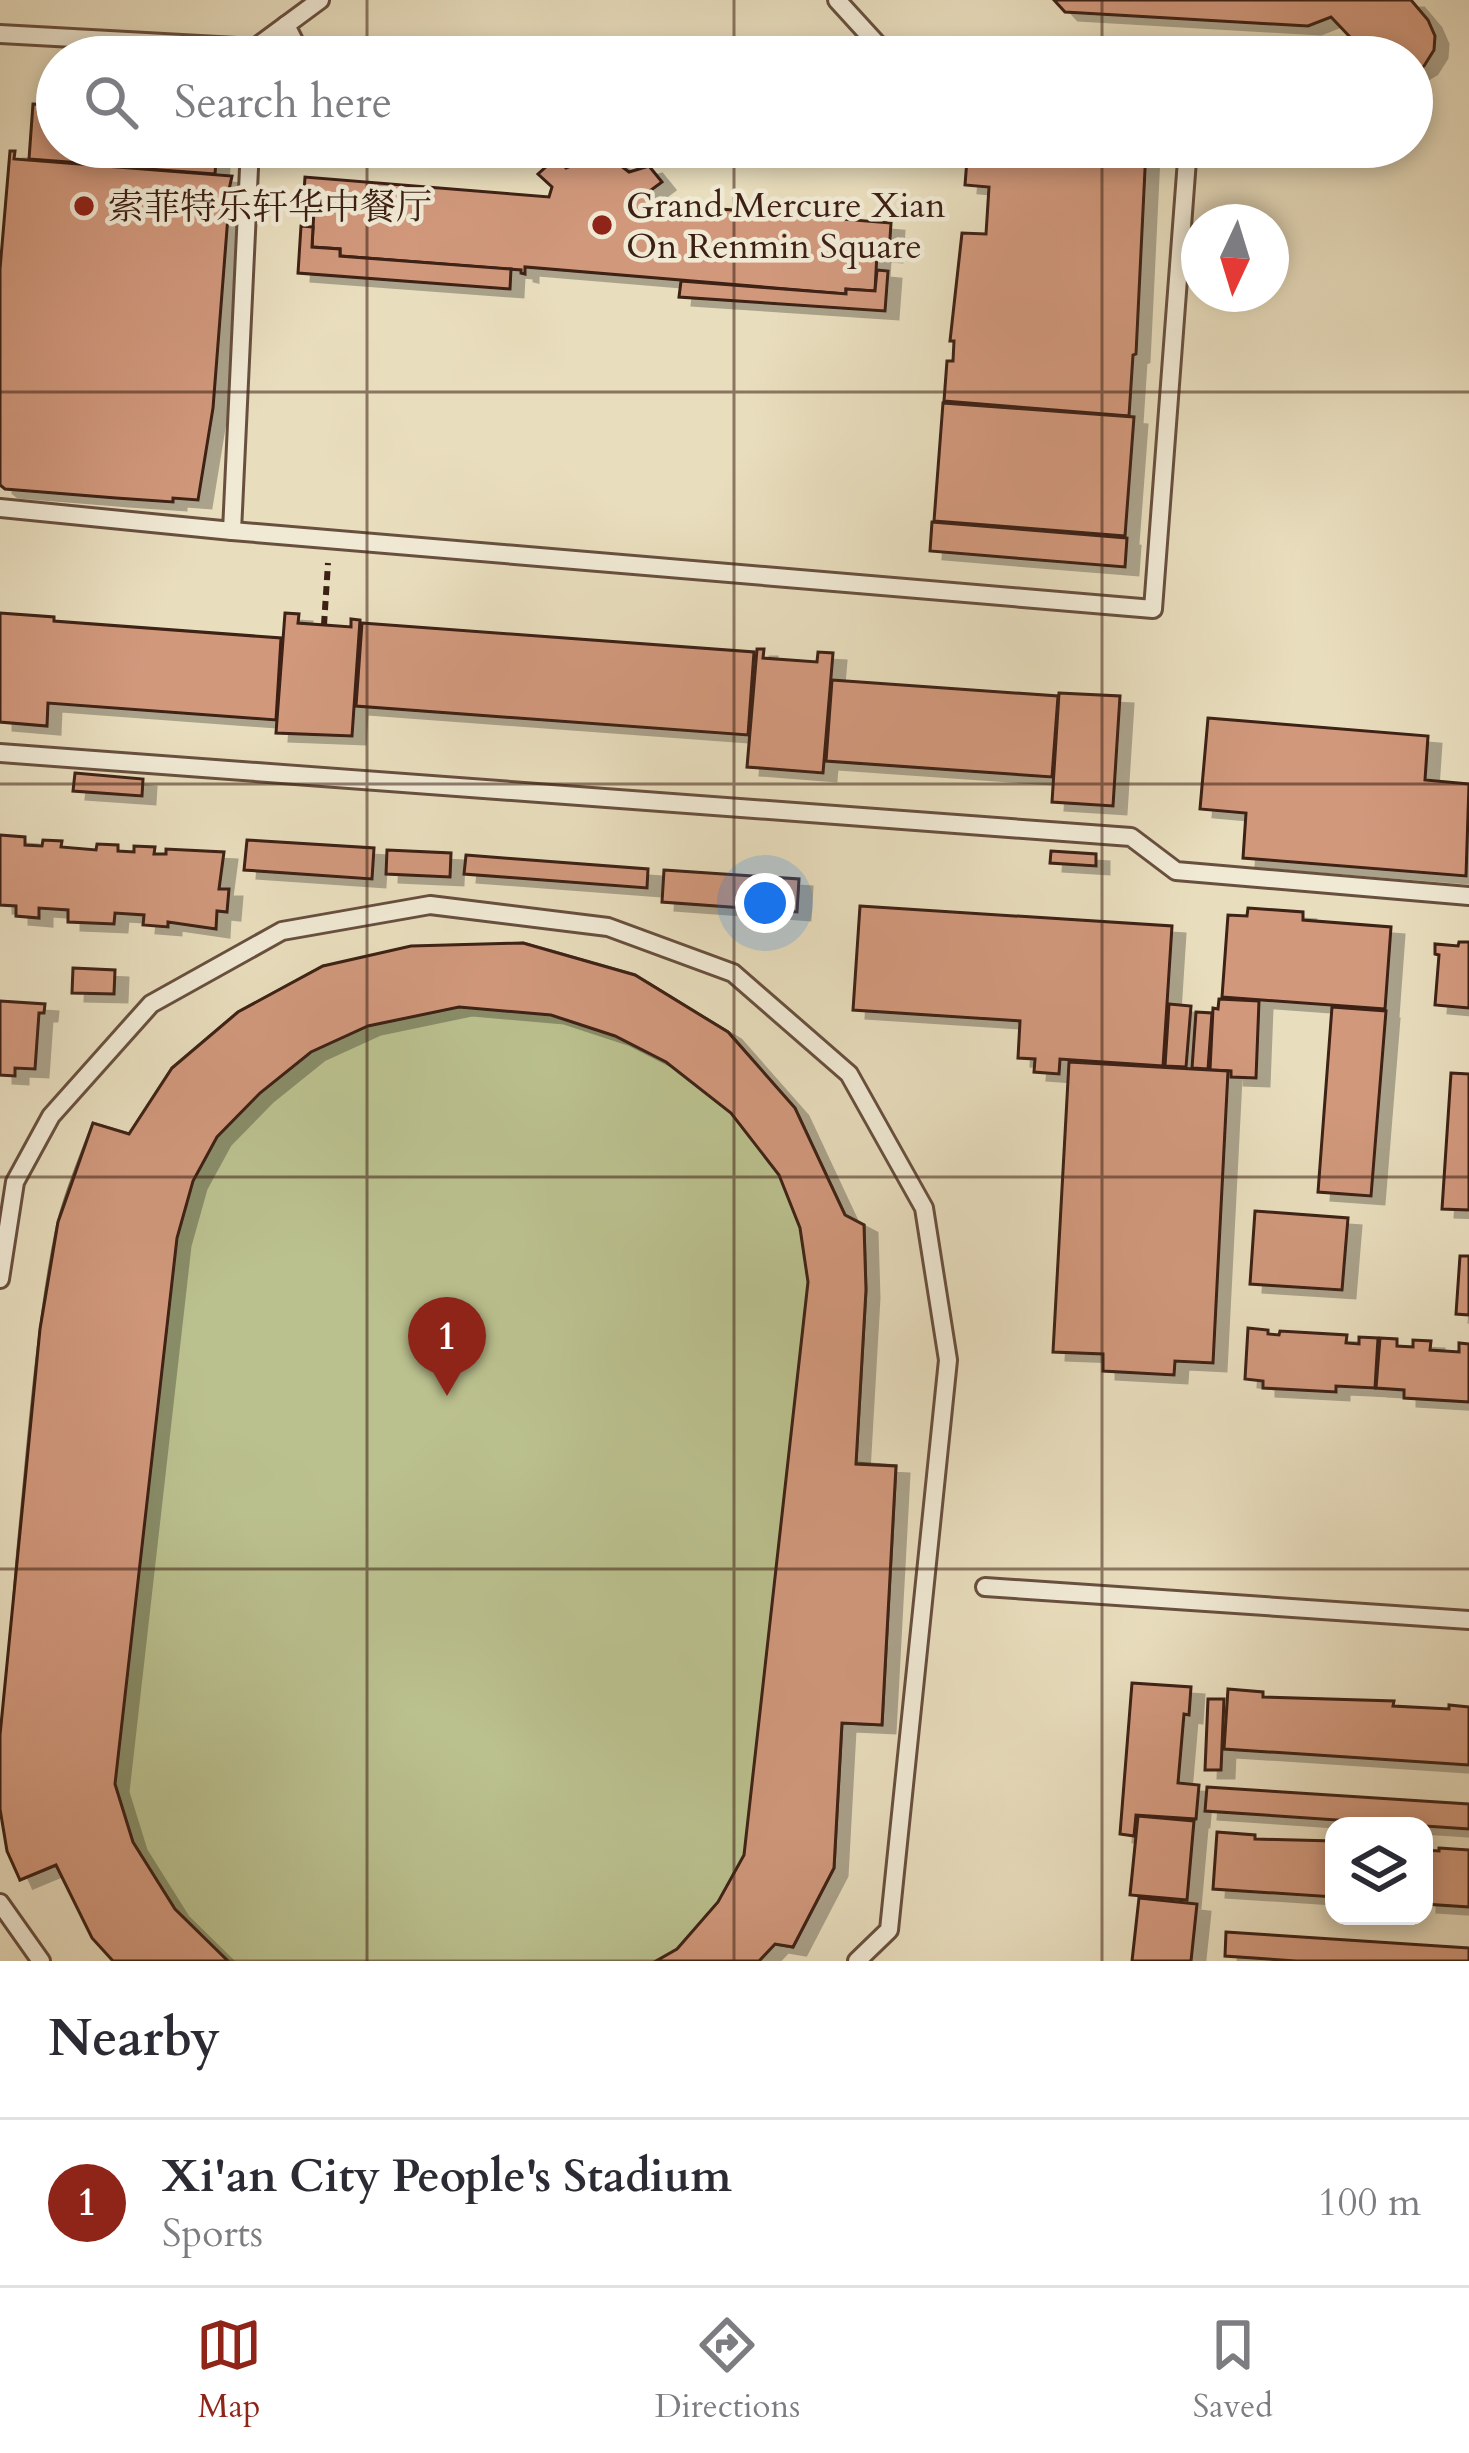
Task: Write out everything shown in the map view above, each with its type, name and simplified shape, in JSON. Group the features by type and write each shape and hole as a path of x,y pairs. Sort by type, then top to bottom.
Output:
{"lane":[{"path":"273,36 320,0"},
{"path":"837,0 870,36"},
{"path":"286,25 292,36"},
{"path":"0,34 36,37"},
{"path":"232,531 249,168"},
{"path":"0,508 329,541 1153,609 1186,168"},
{"path":"0,753 1131,837 1176,871 1469,896"},
{"path":"0,1279 15,1182 51,1116 151,1004 282,931 430,905 608,927 733,973 849,1074 923,1208 948,1360 889,1930 856,1961"},
{"path":"985,1587 1469,1620"},
{"path":"0,1904 41,1961"}],"path":[{"path":"325,625 329,541"}],"green space":[{"path":"523,943 635,975 728,1032 795,1108 845,1215 864,1225 866,1290 856,1463 896,1466 882,1725 842,1723 834,1868 793,1947 775,1944 759,1961 113,1961 56,1865 20,1880 10,1800 13,1612 39,1339 57,1227 93,1123 129,1134 172,1068 238,1012 323,966"}],"building":[{"path":"1054,0 1411,0 1428,20 1435,36 1434,50 1433,36 1349,36 1331,17 1308,26 1065,12"},
{"path":"33,104 36,104 36,160 29,159"},
{"path":"10,151 15,151 14,159 36,161 36,168 129,168 232,176 225,208 213,408 198,500 116,498 0,485 0,269"},
{"path":"134,168 215,168 215,174"},
{"name":"Grand Mercure Xian On Renmin Square","path":"545,168 624,168 629,172 651,168 662,182 647,193 647,203 891,223 889,254 877,253 875,291 846,289 846,294 525,267 525,274 340,256 340,249 312,247 314,209 303,208 305,177 549,197 552,187 538,174"},
{"path":"966,168 1145,168 1129,416 944,401 947,361 953,361 954,341 950,341 962,233 986,234 989,187 965,185"},
{"path":"301,226 313,227 312,247 340,249 340,256 511,269 510,289 298,273"},
{"path":"877,270 888,271 885,311 679,297 681,281 846,294 846,289 875,291"},
{"path":"943,403 1134,417 1125,536 934,521"},
{"path":"932,522 1127,538 1125,567 930,551"},
{"path":"0,613 281,638 276,720 48,703 47,726 0,722"},
{"path":"285,613 299,614 298,623 351,627 351,619 360,620 352,736 276,733"},
{"path":"362,623 754,652 748,735 356,706"},
{"path":"757,649 764,649 763,658 817,662 818,652 833,653 823,773 747,767"},
{"path":"832,680 1058,696 1052,777 826,761"},
{"path":"1059,693 1120,696 1113,806 1052,802"},
{"path":"1208,718 1428,736 1425,780 1469,784 1466,876 1243,858 1246,813 1200,809"},
{"path":"75,773 143,779 142,796 73,791"},
{"path":"0,835 25,837 25,845 42,846 43,840 96,850 97,844 134,852 134,846 155,847 154,854 166,854 166,849 224,852 219,889 229,889 227,912 217,911 216,929 168,922 168,927 143,925 144,915 115,913 114,924 68,922 68,910 39,908 39,918 16,916 16,906 0,905"},
{"path":"247,840 374,848 372,879 244,870"},
{"path":"387,850 451,853 450,877 386,874"},
{"path":"1051,851 1096,854 1096,866 1050,863"},
{"path":"466,855 648,869 647,888 464,874"},
{"path":"664,870 799,879 797,912 662,902"},
{"path":"860,906 1172,926 1163,1066 1060,1059 1059,1074 1034,1072 1035,1059 1018,1058 1020,1021 853,1010"},
{"path":"1248,908 1303,912 1303,920 1391,927 1385,1009 1222,997 1228,915 1247,916"},
{"path":"1469,942 1469,1008 1435,1005 1439,955 1435,944 1458,946"},
{"path":"523,943 635,975 728,1032 795,1108 845,1215 864,1225 866,1290 856,1464 896,1466 882,1725 842,1723 834,1868 793,1947 775,1944 759,1961 656,1961 677,1949 718,1902 744,1855 808,1282 800,1228 779,1175 731,1113 666,1062 615,1036 551,1015 459,1007 368,1026 311,1052 260,1093 217,1137 193,1181 177,1238 115,1784 133,1842 175,1909 228,1961 113,1961 92,1938 56,1865 20,1880 7,1851 0,1809 0,1735 40,1329 58,1222 93,1123 129,1134 172,1068 238,1012 323,966 411,946"},
{"path":"73,968 115,970 114,994 72,993"},
{"path":"1219,999 1259,1001 1256,1078 1210,1070 1213,1008 1218,1009"},
{"path":"0,1001 45,1004 44,1013 39,1013 35,1069 15,1068 15,1076 0,1075"},
{"path":"1169,1004 1191,1006 1186,1067 1165,1066"},
{"path":"1332,1007 1386,1011 1371,1196 1318,1192"},
{"path":"1196,1012 1212,1013 1208,1069 1192,1068"},
{"path":"1069,1062 1228,1071 1213,1363 1175,1361 1174,1375 1103,1371 1103,1354 1053,1352"},
{"path":"1451,1073 1469,1074 1469,1210 1442,1209"},
{"path":"1255,1211 1348,1218 1342,1290 1250,1284"},
{"path":"1460,1256 1469,1256 1469,1315 1456,1314"},
{"path":"1248,1328 1279,1335 1280,1331 1347,1335 1346,1343 1359,1344 1359,1337 1378,1338 1375,1388 1336,1386 1336,1392 1263,1388 1263,1381 1245,1379"},
{"path":"1380,1338 1413,1347 1413,1340 1431,1341 1430,1350 1459,1352 1459,1343 1469,1344 1469,1402 1404,1398 1404,1390 1376,1388"},
{"path":"1132,1683 1191,1687 1178,1783 1199,1785 1196,1819 1136,1815 1134,1836 1120,1834"},
{"path":"1228,1689 1263,1692 1263,1697 1469,1707 1469,1765 1224,1749"},
{"path":"1208,1699 1224,1699 1221,1770 1205,1770"},
{"path":"1207,1787 1469,1804 1469,1829 1433,1827 1433,1817 1325,1819 1205,1811"},
{"path":"1138,1816 1194,1821 1187,1900 1130,1895"},
{"path":"1217,1832 1255,1835 1255,1839 1325,1841 1325,1896 1213,1889"},
{"path":"1469,1850 1469,1907 1433,1905 1433,1851"},
{"path":"1139,1898 1197,1904 1191,1961 1132,1961"},
{"path":"1226,1932 1469,1948 1469,1961 1225,1956"}],"place":[{"name":"索菲特乐轩华中餐厅","path":"84,206"},
{"name":"Grand Mercure Xian On Renmin Square","path":"602,225"},
{"name":"Xi'an City People's Stadium","path":"447,1396"}]}
